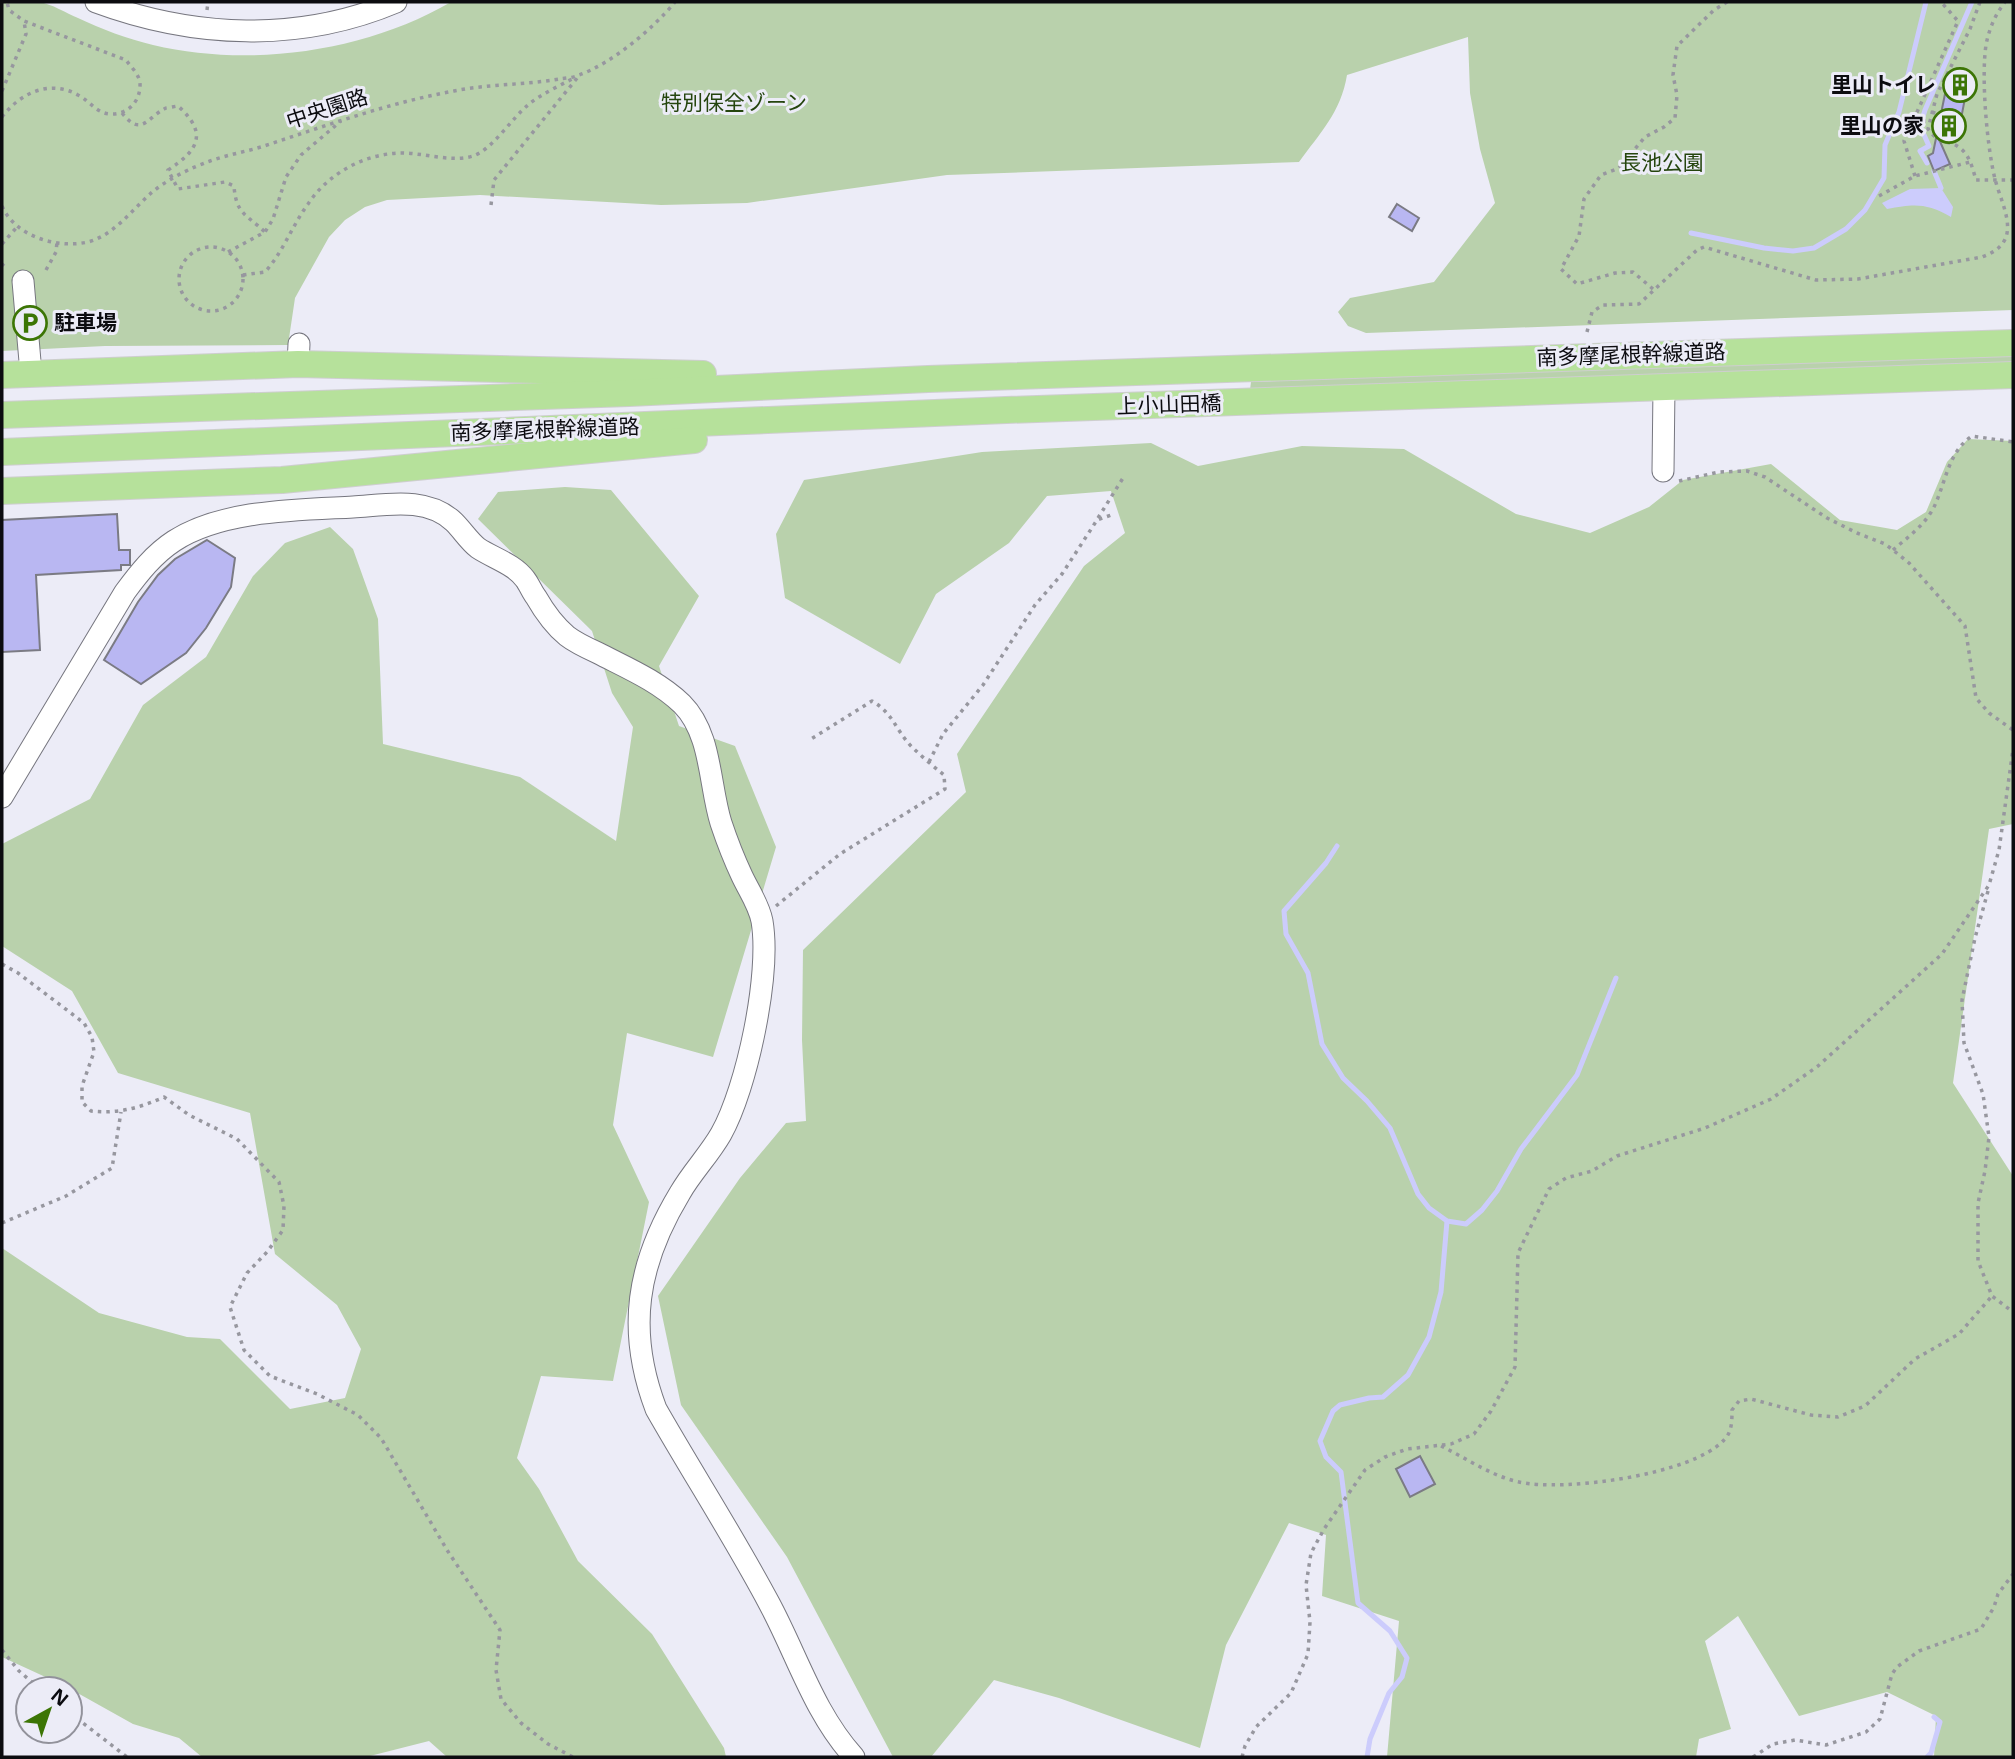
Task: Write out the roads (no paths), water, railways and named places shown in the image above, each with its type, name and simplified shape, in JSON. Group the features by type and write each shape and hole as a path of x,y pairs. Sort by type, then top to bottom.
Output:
{"main road":[{"name":"南多摩尾根幹線道路","path":"1248,369 2013,343"},
{"path":"2,375 298,354 928,379"},
{"name":"上小山田橋","path":"1087,375 1248,369"},
{"name":"南多摩尾根幹線道路","path":"2,415 1087,375"},
{"name":"南多摩尾根幹線道路","path":"1250,402 2013,375"},
{"name":"上小山田橋","path":"1088,408 1250,402"},
{"name":"南多摩尾根幹線道路","path":"2,453 1088,408"},
{"path":"2,491 282,480 1006,410"}],"street":[{"path":"96,2 151,19 201,29 244,32 290,30 334,22 396,2"},
{"path":"23,281 31,373"},
{"path":"1664,387 1667,476"},
{"path":"2,797 125,592 154,557 173,541 216,522 246,517 301,510 406,503 438,511 453,521 476,546 524,578 538,601 568,637 648,679 683,705 694,718 702,735 720,821 761,919 761,986 742,1082 721,1134 680,1192 657,1241 642,1289 638,1346 647,1386 656,1409 754,1575 829,1724 855,1757"}],"water":[{"path":"1941,188 1953,207 1951,217 1927,207 1887,209 1882,203 1910,189"}],"waterway":[{"path":"1691,233 1793,251 1814,248 1846,229 1865,210 1884,178 1885,145 1899,112 1926,2"},
{"path":"1927,163 1920,151 1929,146 1920,126 1972,2"},
{"path":"1934,171 1941,188"},
{"path":"1337,846 1326,863 1284,911 1286,934 1308,973 1322,1044 1343,1078 1390,1128 1418,1194 1429,1208 1447,1221 1466,1224 1497,1191 1521,1149 1577,1075 1616,978"},
{"path":"1367,1757 1370,1739 1389,1693 1402,1677 1407,1658 1390,1631 1358,1603 1341,1472 1326,1457 1320,1441 1333,1411 1340,1405 1383,1397 1408,1375 1429,1337 1441,1292 1447,1221"},
{"path":"1927,1757 1931,1753 1940,1722 1934,1717"}],"place":[{"name":"里山トイレ","path":"1960,85"},
{"name":"里山の家","path":"1949,126"},
{"name":"駐車場","path":"30,323"}],"park label":[{"name":"特別保全ゾーン","path":"734,103"},
{"name":"長池公園","path":"1662,163"}]}
